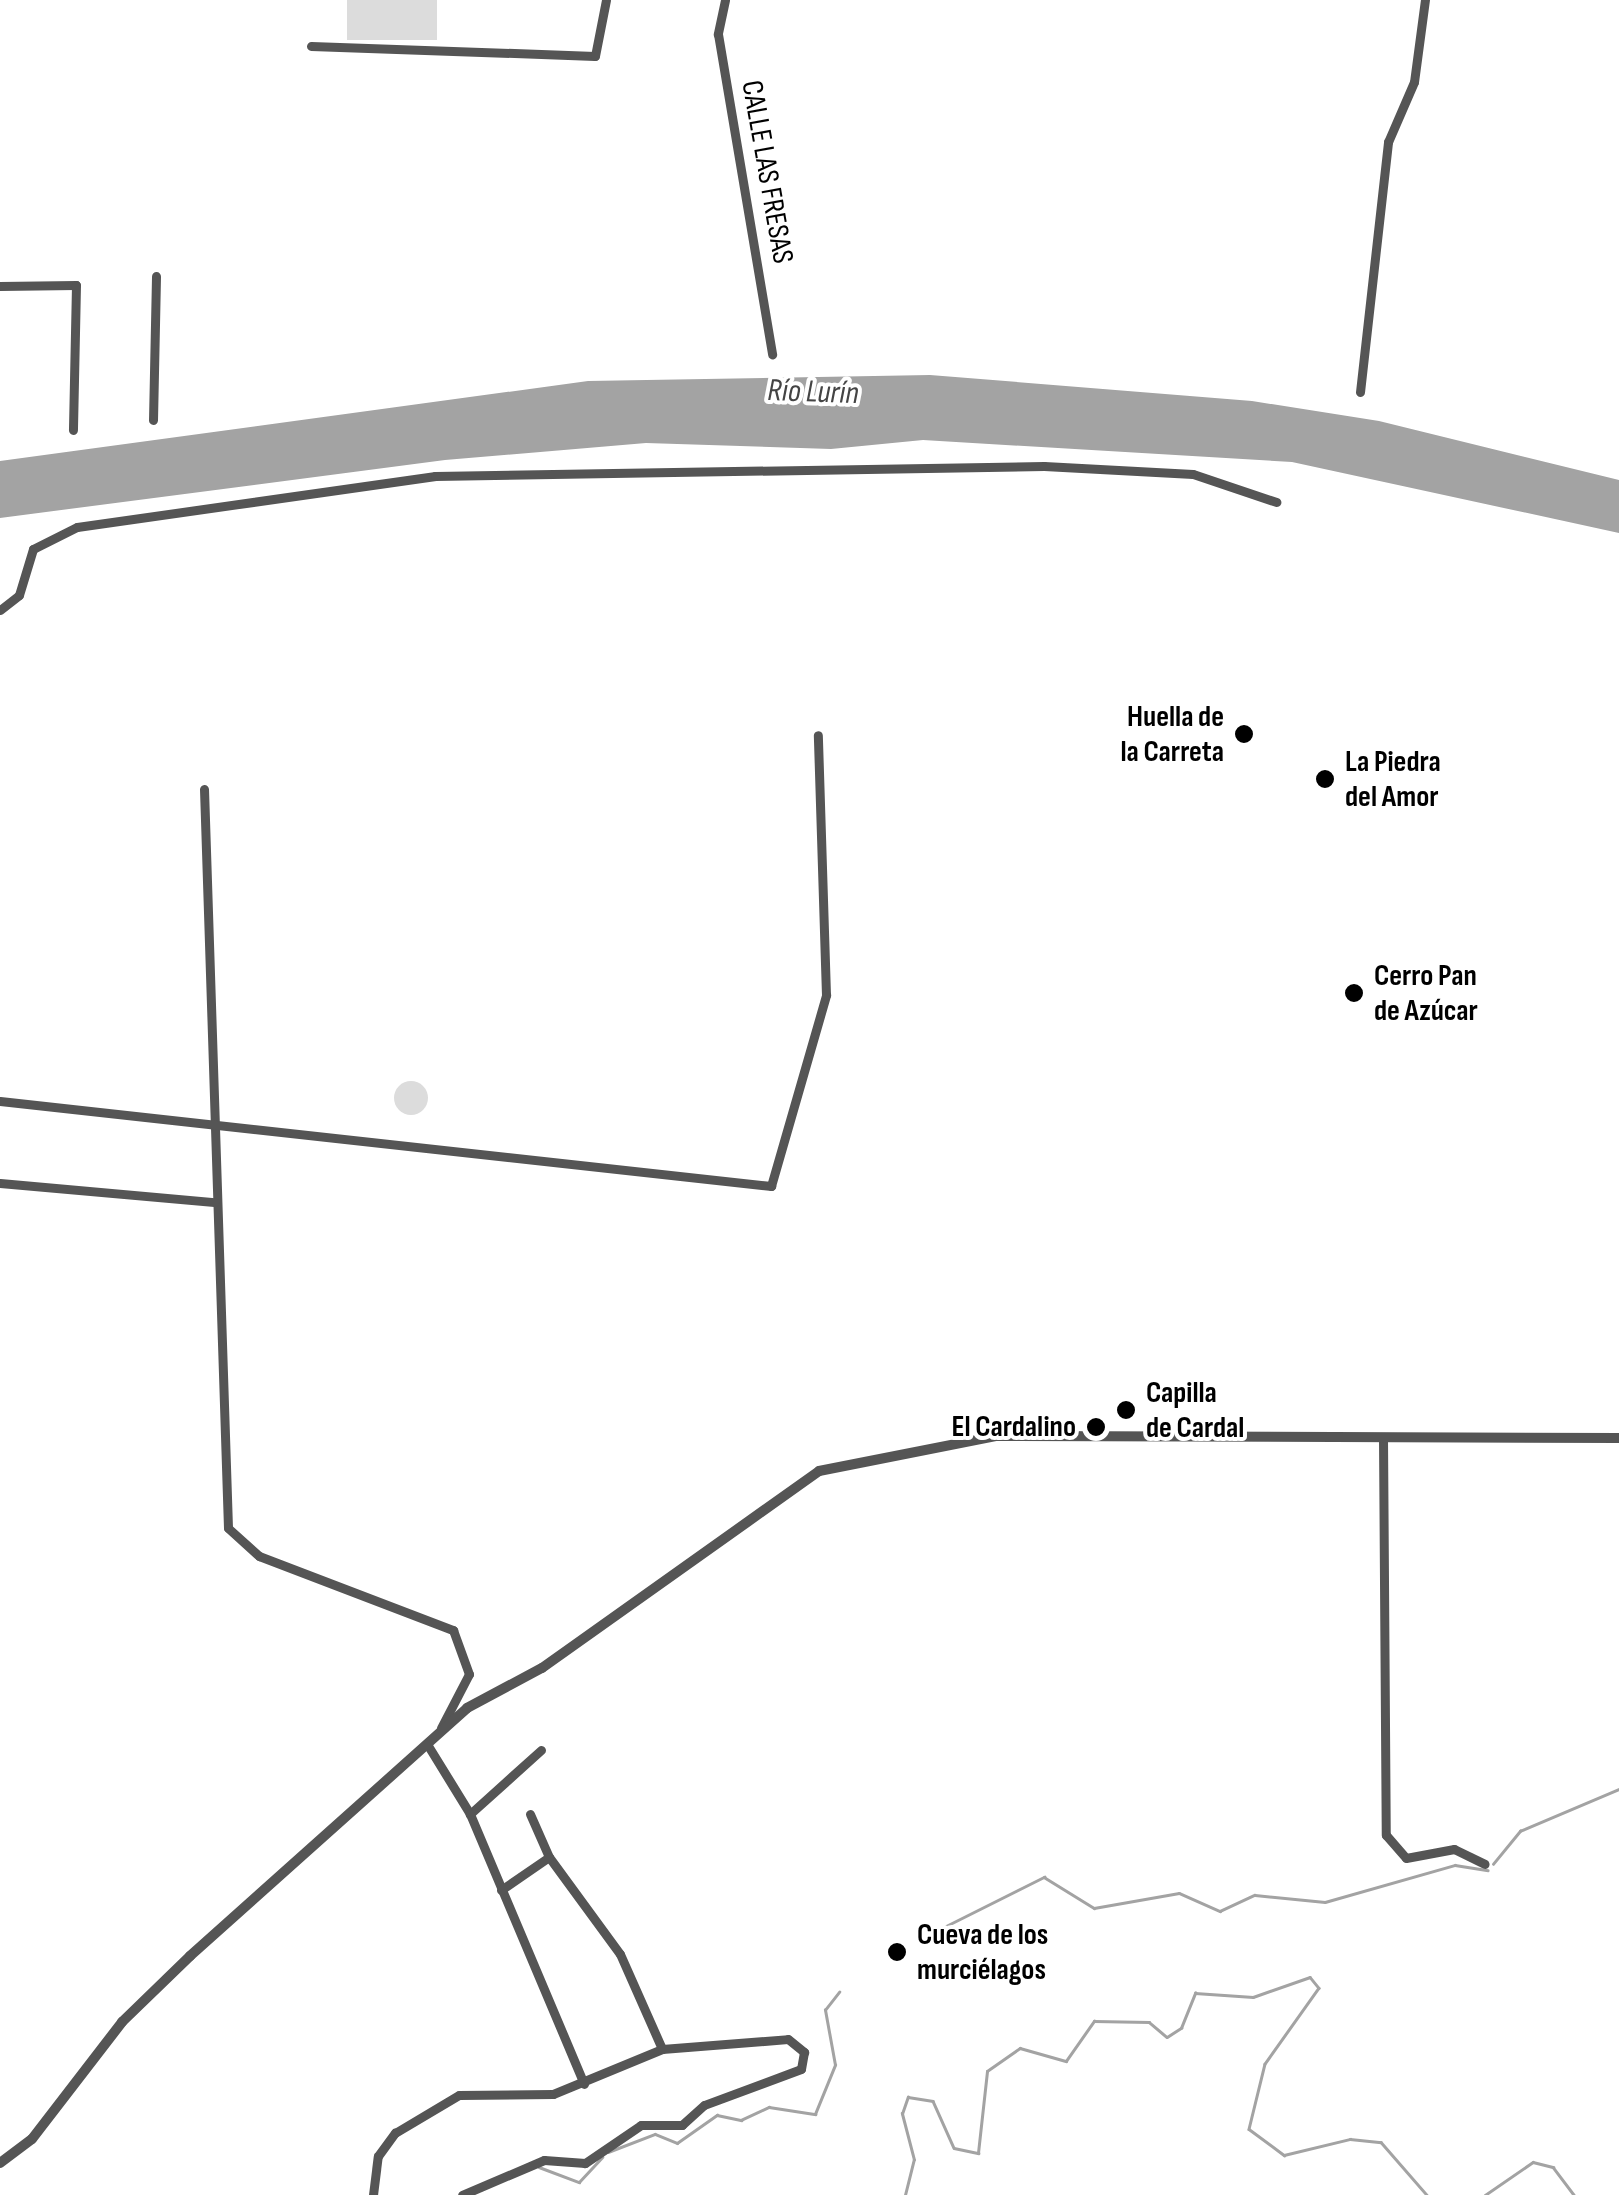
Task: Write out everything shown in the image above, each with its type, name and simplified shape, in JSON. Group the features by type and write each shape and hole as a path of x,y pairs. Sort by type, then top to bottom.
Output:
{"street":[{"path":"311,46 596,56 606,0"},
{"name":"CALLE LAS FRESAS","path":"725,0 718,34 772,354"},
{"path":"1360,392 1388,142 1414,82 1425,0"},
{"path":"153,420 156,276"},
{"path":"0,286 76,284 73,430"},
{"path":"0,610 18,595 33,548 78,528 436,476 1028,465 1192,474 1276,502"},
{"path":"0,1101 771,1186 826,995 818,735"},
{"path":"0,2163 32,2138 136,2008 428,1744 469,1674 453,1630 259,1556 228,1528 211,1124 204,789"},
{"path":"0,1183 214,1202"},
{"path":"437,1734 836,1465 884,1464 996,1436 1619,1438"},
{"path":"1384,1438 1386,1835 1406,1858 1454,1850 1485,1864"},
{"path":"428,1744 470,1814 584,2084"},
{"path":"470,1814 541,1750"},
{"path":"530,1814 549,1857 612,1938 662,2049"},
{"path":"501,1890 549,1857"},
{"path":"373,2195 378,2156 440,2102 584,2084 662,2049 788,2039 805,2060 791,2074 704,2104 682,2125 641,2125 585,2164 544,2160 462,2195"}],"shaded area":[{"path":"347,0 437,0 437,40 347,40"},
{"path":"411,1081 423,1086 428,1098 423,1110 411,1115 399,1110 394,1098 399,1086"}],"water":[{"name":"Río Lurín","path":"930,375 1252,401 1379,421 1619,480 1619,533 1292,462 923,440 831,449 646,443 445,460 0,518 0,461 588,381"}],"waterway":[{"path":"1493,1864 1520,1831 1619,1789"},
{"path":"938,1930 1044,1877 1094,1908 1179,1893 1220,1911 1255,1895 1325,1902 1455,1865 1488,1870"},
{"path":"905,2195 914,2160 902,2114 908,2097 933,2101 954,2148 978,2153 987,2071 1020,2048 1066,2061 1094,2021 1149,2022 1167,2037 1181,2028 1195,1993 1253,1997 1310,1977 1319,1988 1265,2064 1249,2129 1284,2155 1350,2139 1381,2142 1427,2195"},
{"path":"608,2152 655,2134 677,2143 717,2115 741,2120 769,2107 815,2114 835,2065 825,2010 839,1992"},
{"path":"539,2167 579,2182 602,2157"},
{"path":"1485,2195 1533,2162 1553,2167 1574,2195"}],"place":[{"name":"Huella de la Carreta","path":"1244,734"},
{"name":"La Piedra del Amor","path":"1325,779"},
{"name":"Cerro Pan de Azúcar","path":"1354,993"},
{"name":"Capilla de Cardal","path":"1126,1410"},
{"name":"El Cardalino","path":"1096,1427"},
{"name":"Cueva de los murciélagos","path":"897,1952"}]}
